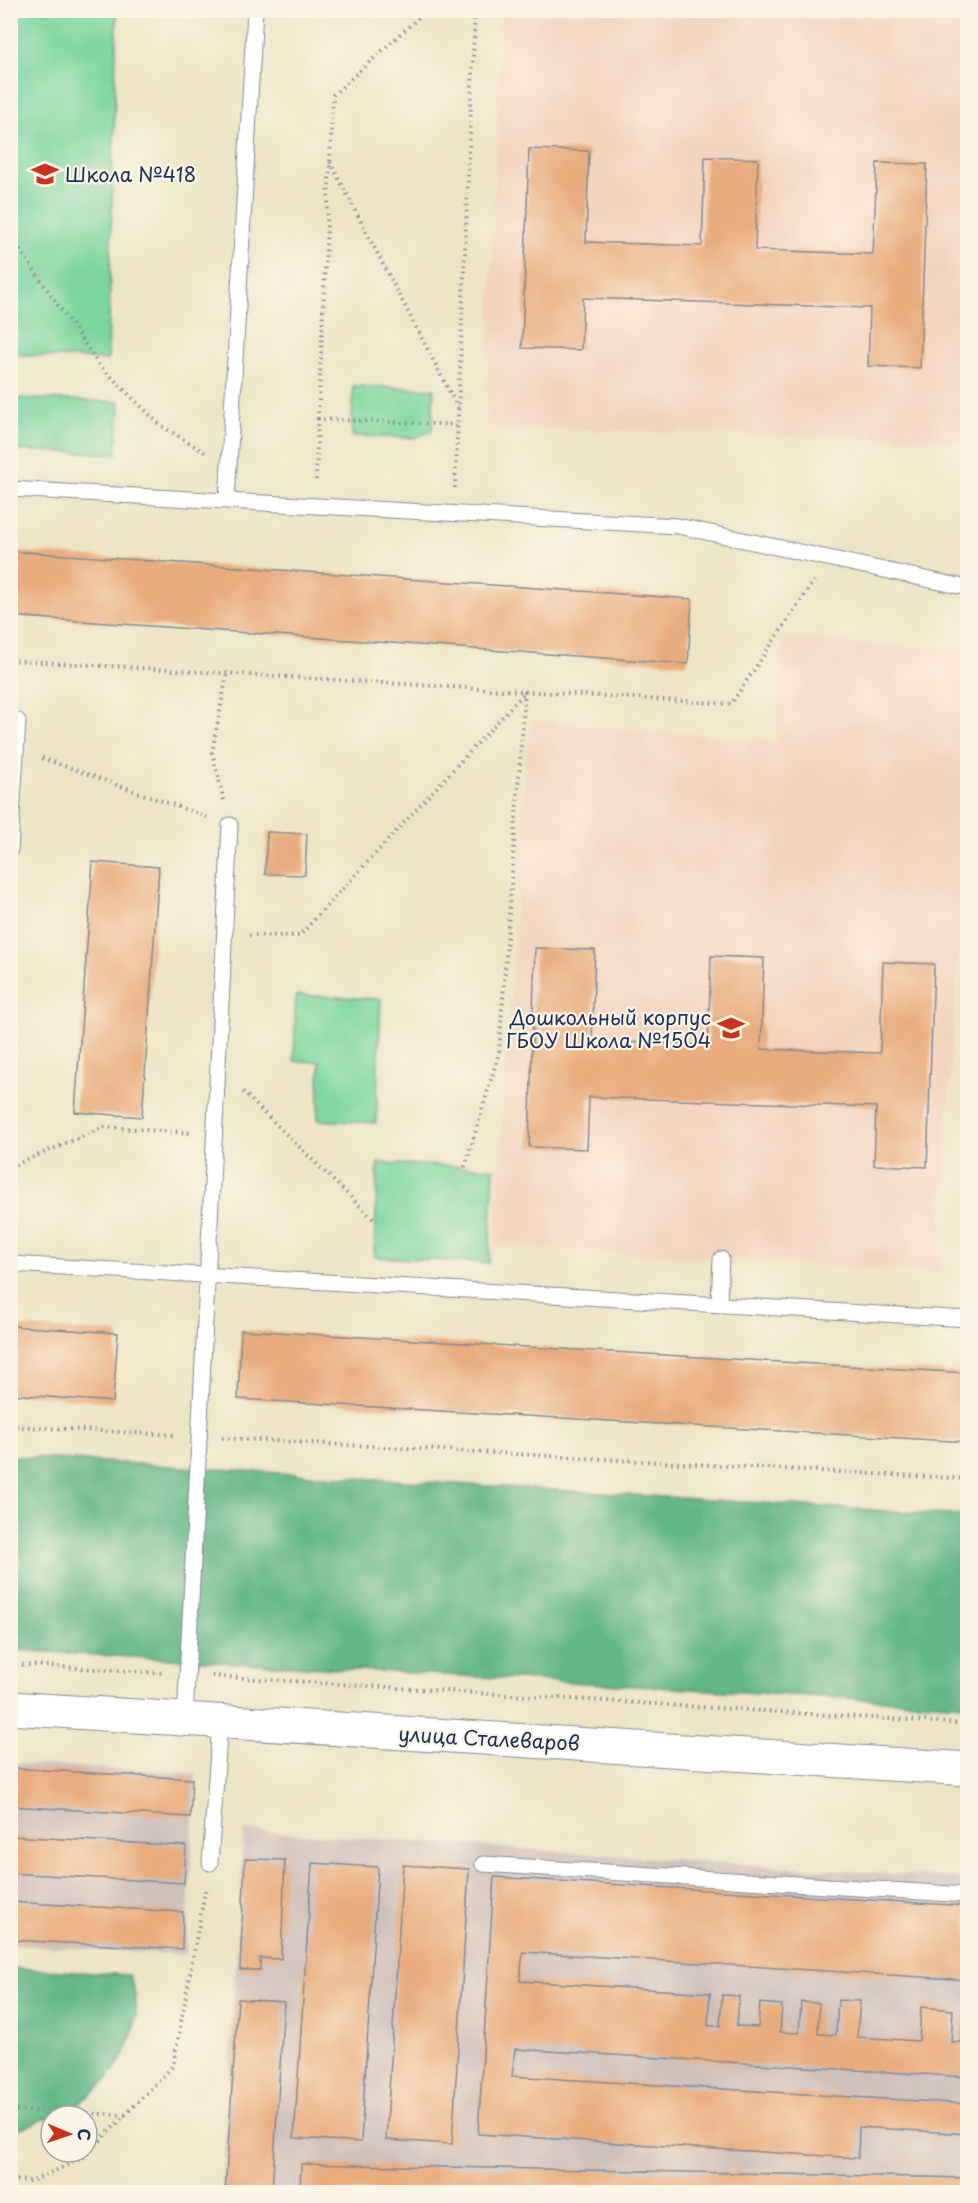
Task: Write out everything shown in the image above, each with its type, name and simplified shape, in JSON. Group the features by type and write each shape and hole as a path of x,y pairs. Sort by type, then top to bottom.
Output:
{"main road":[{"name":"улица Сталеваров","path":"10,1708 968,1769"}],"lane":[{"path":"227,500 255,10"},
{"path":"10,489 678,526 968,588"},
{"path":"10,720 18,721 10,849"},
{"path":"185,1719 230,825"},
{"path":"719,1304 721,1259"},
{"path":"10,1264 968,1319"},
{"path":"210,1863 220,1722"},
{"path":"483,1864 968,1894"}],"path":[{"path":"315,505 333,95 426,10"},
{"path":"454,513 475,10"},
{"path":"330,161 459,410"},
{"path":"10,235 99,365 160,425 229,468"},
{"path":"318,419 458,425"},
{"path":"10,660 731,704 830,558"},
{"path":"227,675 212,752 230,825"},
{"path":"224,934 299,936 525,692"},
{"path":"465,1167 499,1053 525,692"},
{"path":"16,749 230,825"},
{"path":"218,1068 375,1221"},
{"path":"10,1167 105,1127 215,1134"},
{"path":"10,1426 968,1479"},
{"path":"10,1664 968,1724"},
{"path":"10,2180 32,2181 83,2158 173,2066 210,1863"},
{"path":"10,2110 125,2115"}],"shaded area":[{"path":"501,11 967,11 967,441 486,427"},
{"name":"Дошкольный корпус ГБОУ Школа №1504","path":"783,637 866,645 967,648 967,811 938,1272 494,1246 527,745 534,721 775,742"},
{"path":"10,1763 196,1774 186,1955 11,1945"},
{"path":"244,1830 967,1879 967,2192 222,2192"}],"green space":[{"name":"Школа №418","path":"10,11 117,11 108,360 11,354"},
{"path":"353,386 434,389 432,431 415,438 352,436"},
{"path":"11,398 120,402 117,454 11,450"},
{"path":"296,995 381,999 376,1123 318,1120 320,1062 294,1061"},
{"path":"378,1163 494,1168 489,1263 374,1257"},
{"path":"10,1456 967,1516 967,1705 11,1650"},
{"path":"10,1968 129,1975 135,1993 134,2028 120,2061 109,2076 77,2104 39,2104 39,2121 11,2132"}],"building":[{"path":"529,149 589,151 586,242 702,246 705,157 758,159 755,250 873,254 877,163 927,164 920,368 868,366 870,308 583,298 581,350 522,348"},
{"path":"10,551 692,599 688,664 10,616"},
{"path":"267,832 307,834 305,875 265,874"},
{"path":"93,862 159,867 142,1117 75,1112"},
{"path":"535,948 595,950 592,1041 708,1045 711,956 764,958 761,1049 880,1053 883,962 934,964 927,1167 874,1165 876,1107 589,1097 587,1149 529,1147"},
{"path":"10,1326 118,1333 113,1402 10,1394"},
{"path":"241,1330 968,1373 968,1442 238,1399"},
{"path":"10,1768 192,1779 190,1817 10,1806"},
{"path":"10,1836 186,1846 184,1883 10,1873"},
{"path":"245,1859 285,1860 281,1959 260,1958 260,1970 240,1970"},
{"path":"312,1863 378,1867 361,2142 294,2138"},
{"path":"403,1865 469,1869 452,2144 386,2140"},
{"path":"494,1877 968,1906 968,1980 523,1952 520,1981 710,1993 708,2026 720,2026 722,1995 739,1996 737,2026 758,2027 760,2003 782,2005 780,2032 799,2033 801,2002 819,2003 818,2034 836,2035 838,2000 860,2001 857,2037 919,2041 921,2007 953,2010 951,2042 961,2042 963,2015 968,2015 968,2077 515,2049 512,2076 968,2104 968,2134 859,2127 858,2158 478,2134"},
{"path":"10,1902 183,1912 182,1949 10,1940"},
{"path":"238,1999 284,2002 272,2192 225,2192"},
{"path":"301,2164 968,2178 968,2192 300,2192"}],"place":[{"name":"Школа №418","path":"45,174"},
{"name":"Дошкольный корпус ГБОУ Школа №1504","path":"731,1028"}]}
